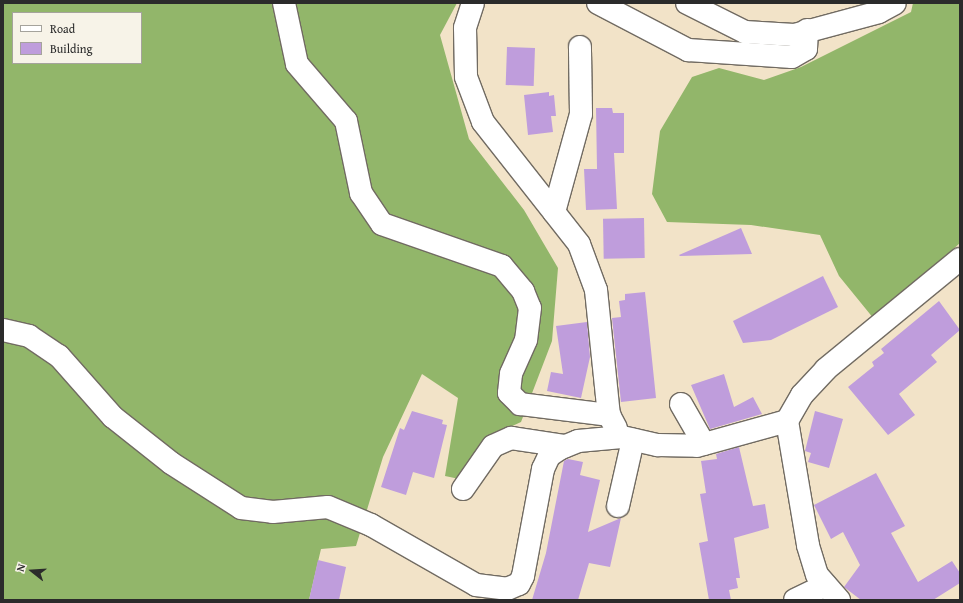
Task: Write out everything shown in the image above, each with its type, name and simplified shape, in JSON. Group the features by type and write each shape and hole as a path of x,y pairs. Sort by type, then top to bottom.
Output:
{"street":[{"path":"284,3 298,64 346,121 362,192 382,224 502,266 523,291 530,308 528,327 511,374 509,393 520,404 609,416"},
{"path":"473,3 465,28 466,77 483,122 579,244 596,290 609,416 628,438 618,506"},
{"path":"598,3 688,50 792,57 806,49 807,30"},
{"path":"687,3 745,32 794,35 807,30 879,12 895,3"},
{"path":"554,212 580,114 580,47"},
{"path":"795,600 832,592 817,575 808,545 787,421 802,395 826,369 960,259"},
{"path":"3,330 29,336 59,356 113,417 171,463 241,508 273,512 328,507 371,526 476,586 507,589 519,584 543,469 549,456 565,446 578,441 628,438 658,445 704,444 787,421"},
{"path":"681,404 704,444"},
{"path":"463,489 493,446 511,438 565,446"}],"green space":[{"path":"3,3 457,3 440,35 469,139 524,210 558,268 552,341 521,422 486,438 469,481 445,476 458,398 422,374 383,457 356,546 321,549 309,600 3,600"},
{"path":"913,3 960,3 960,243 874,319 839,276 820,235 751,225 667,222 652,194 660,131 692,77 719,68 764,80 801,67 911,12"}],"building":[{"path":"507,47 535,48 534,86 506,85"},
{"path":"549,92 549,96 554,95 556,116 551,116 553,132 528,135 524,95"},
{"path":"596,108 612,108 613,113 624,113 624,153 614,153 617,209 586,210 584,169 597,169"},
{"path":"644,218 645,258 604,259 603,219"},
{"path":"741,228 752,254 679,255"},
{"path":"823,276 838,307 771,340 743,343 733,321"},
{"path":"645,292 656,398 621,402 612,318 621,317 619,301 625,300 625,294"},
{"path":"939,301 960,330 931,355 937,362 899,394 915,415 888,435 848,387 874,366 872,362 884,353 881,349"},
{"path":"587,322 590,357 581,398 547,391 551,372 563,374 556,326"},
{"path":"724,374 734,407 753,397 762,414 710,429 691,385"},
{"path":"412,411 443,420 442,424 447,425 434,478 413,472 406,495 381,487 400,428 404,430"},
{"path":"815,411 843,419 829,468 808,462 811,453 805,451"},
{"path":"739,447 753,506 765,504 769,528 734,538 740,578 736,578 738,588 729,590 731,600 709,600 699,543 708,541 700,494 706,493 701,461 717,459 716,454"},
{"path":"568,459 583,462 580,475 600,480 588,532 621,518 610,567 589,563 578,600 532,600 546,553 564,461"},
{"path":"876,473 905,526 891,533 918,582 952,561 960,573 960,583 933,600 861,600 844,587 860,565 843,532 831,539 814,505"},
{"path":"318,560 346,567 339,600 309,600"}]}
